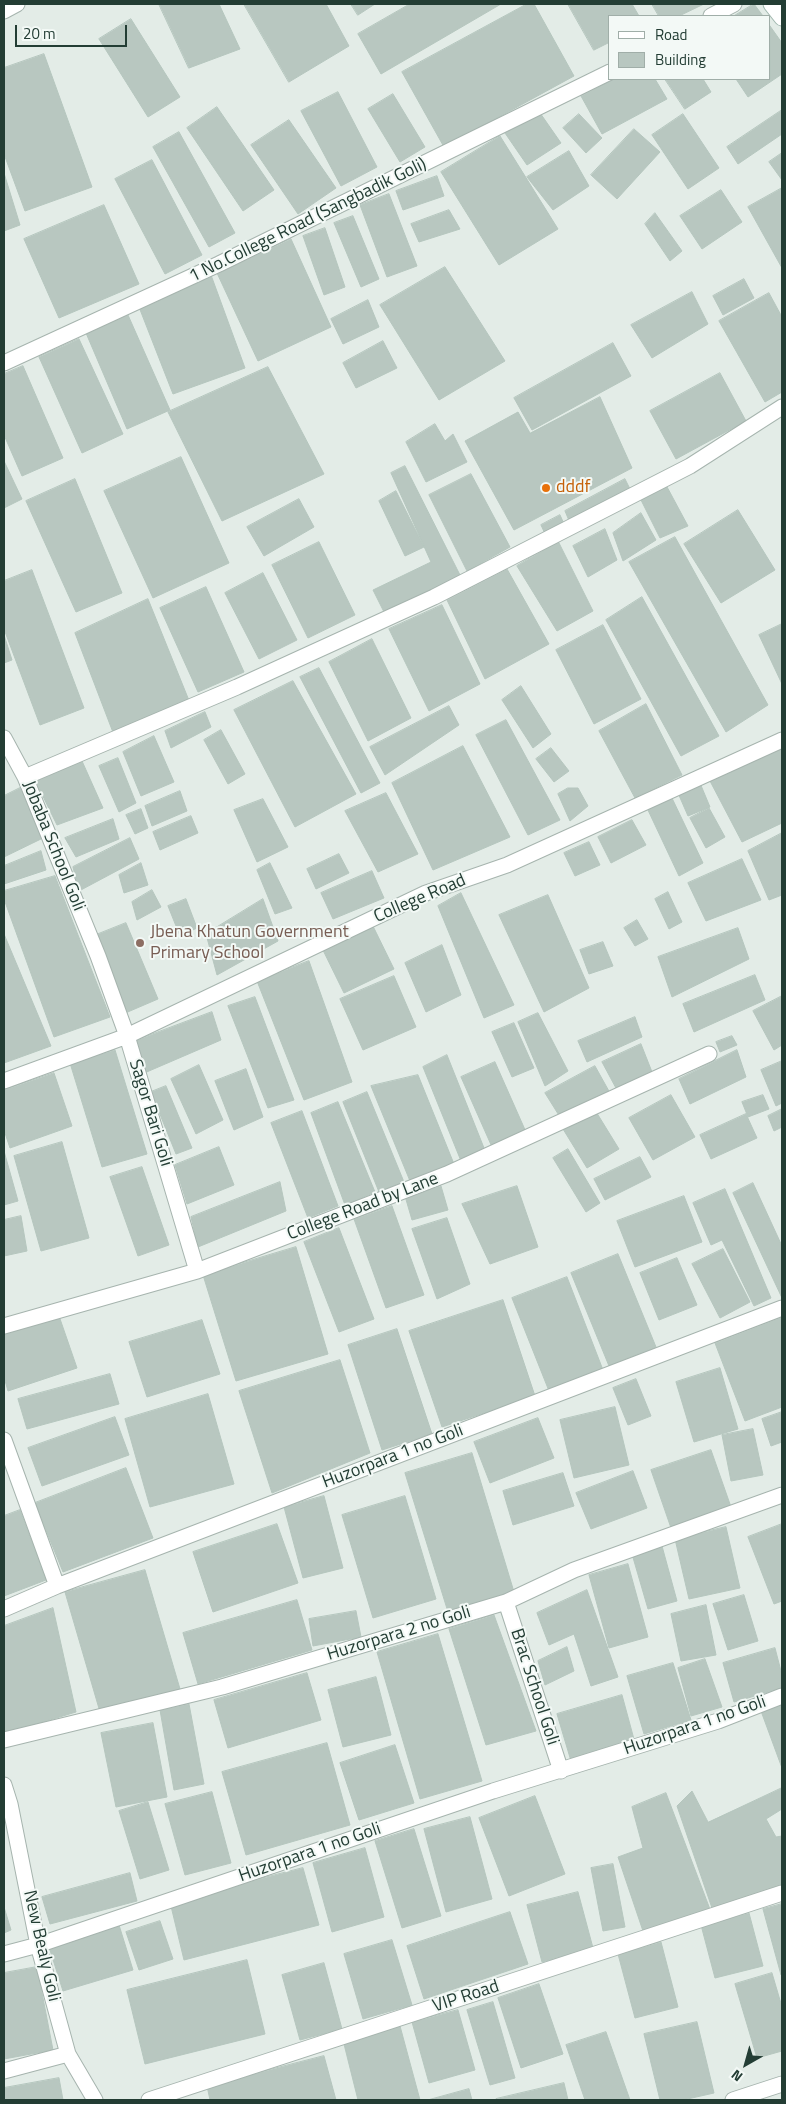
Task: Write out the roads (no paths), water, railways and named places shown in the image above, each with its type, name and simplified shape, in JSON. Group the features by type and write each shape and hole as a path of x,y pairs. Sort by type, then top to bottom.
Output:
{"street":[{"path":"4,11 18,4"},
{"path":"714,15 734,4"},
{"path":"771,4 782,18"},
{"name":"1 No.College Road (Sangbadik Goli)","path":"4,363 219,264 608,73"},
{"path":"25,777 237,687 434,597 690,466 782,407"},
{"name":"Jobaba School Goli","path":"4,738 25,777 98,956"},
{"name":"College Road","path":"4,1081 127,1036 426,893 507,865 782,740"},
{"name":"Sagor Bari Goli","path":"98,956 127,1036 197,1271"},
{"name":"College Road by Lane","path":"4,1326 197,1271 447,1174 709,1054"},
{"name":"Huzorpara 1 no Goli","path":"4,1609 57,1586 782,1308"},
{"path":"4,1440 57,1586"},
{"name":"Huzorpara 2 no Goli","path":"4,1740 222,1687 506,1602 574,1570 782,1495"},
{"name":"Brac School Goli","path":"506,1602 561,1771"},
{"name":"Huzorpara 1 no Goli","path":"4,1954 483,1794 718,1721 782,1696"},
{"name":"New Bealy Goli","path":"4,1785 38,1944 68,2054 95,2100"},
{"name":"VIP Road","path":"149,2100 782,1893"},
{"path":"4,2071 68,2054"},
{"path":"733,2100 755,2097 782,2084"}],"place":[{"name":"dddf","path":"546,488"},
{"name":"Jbena Khatun Government Primary School","path":"140,943"}]}
